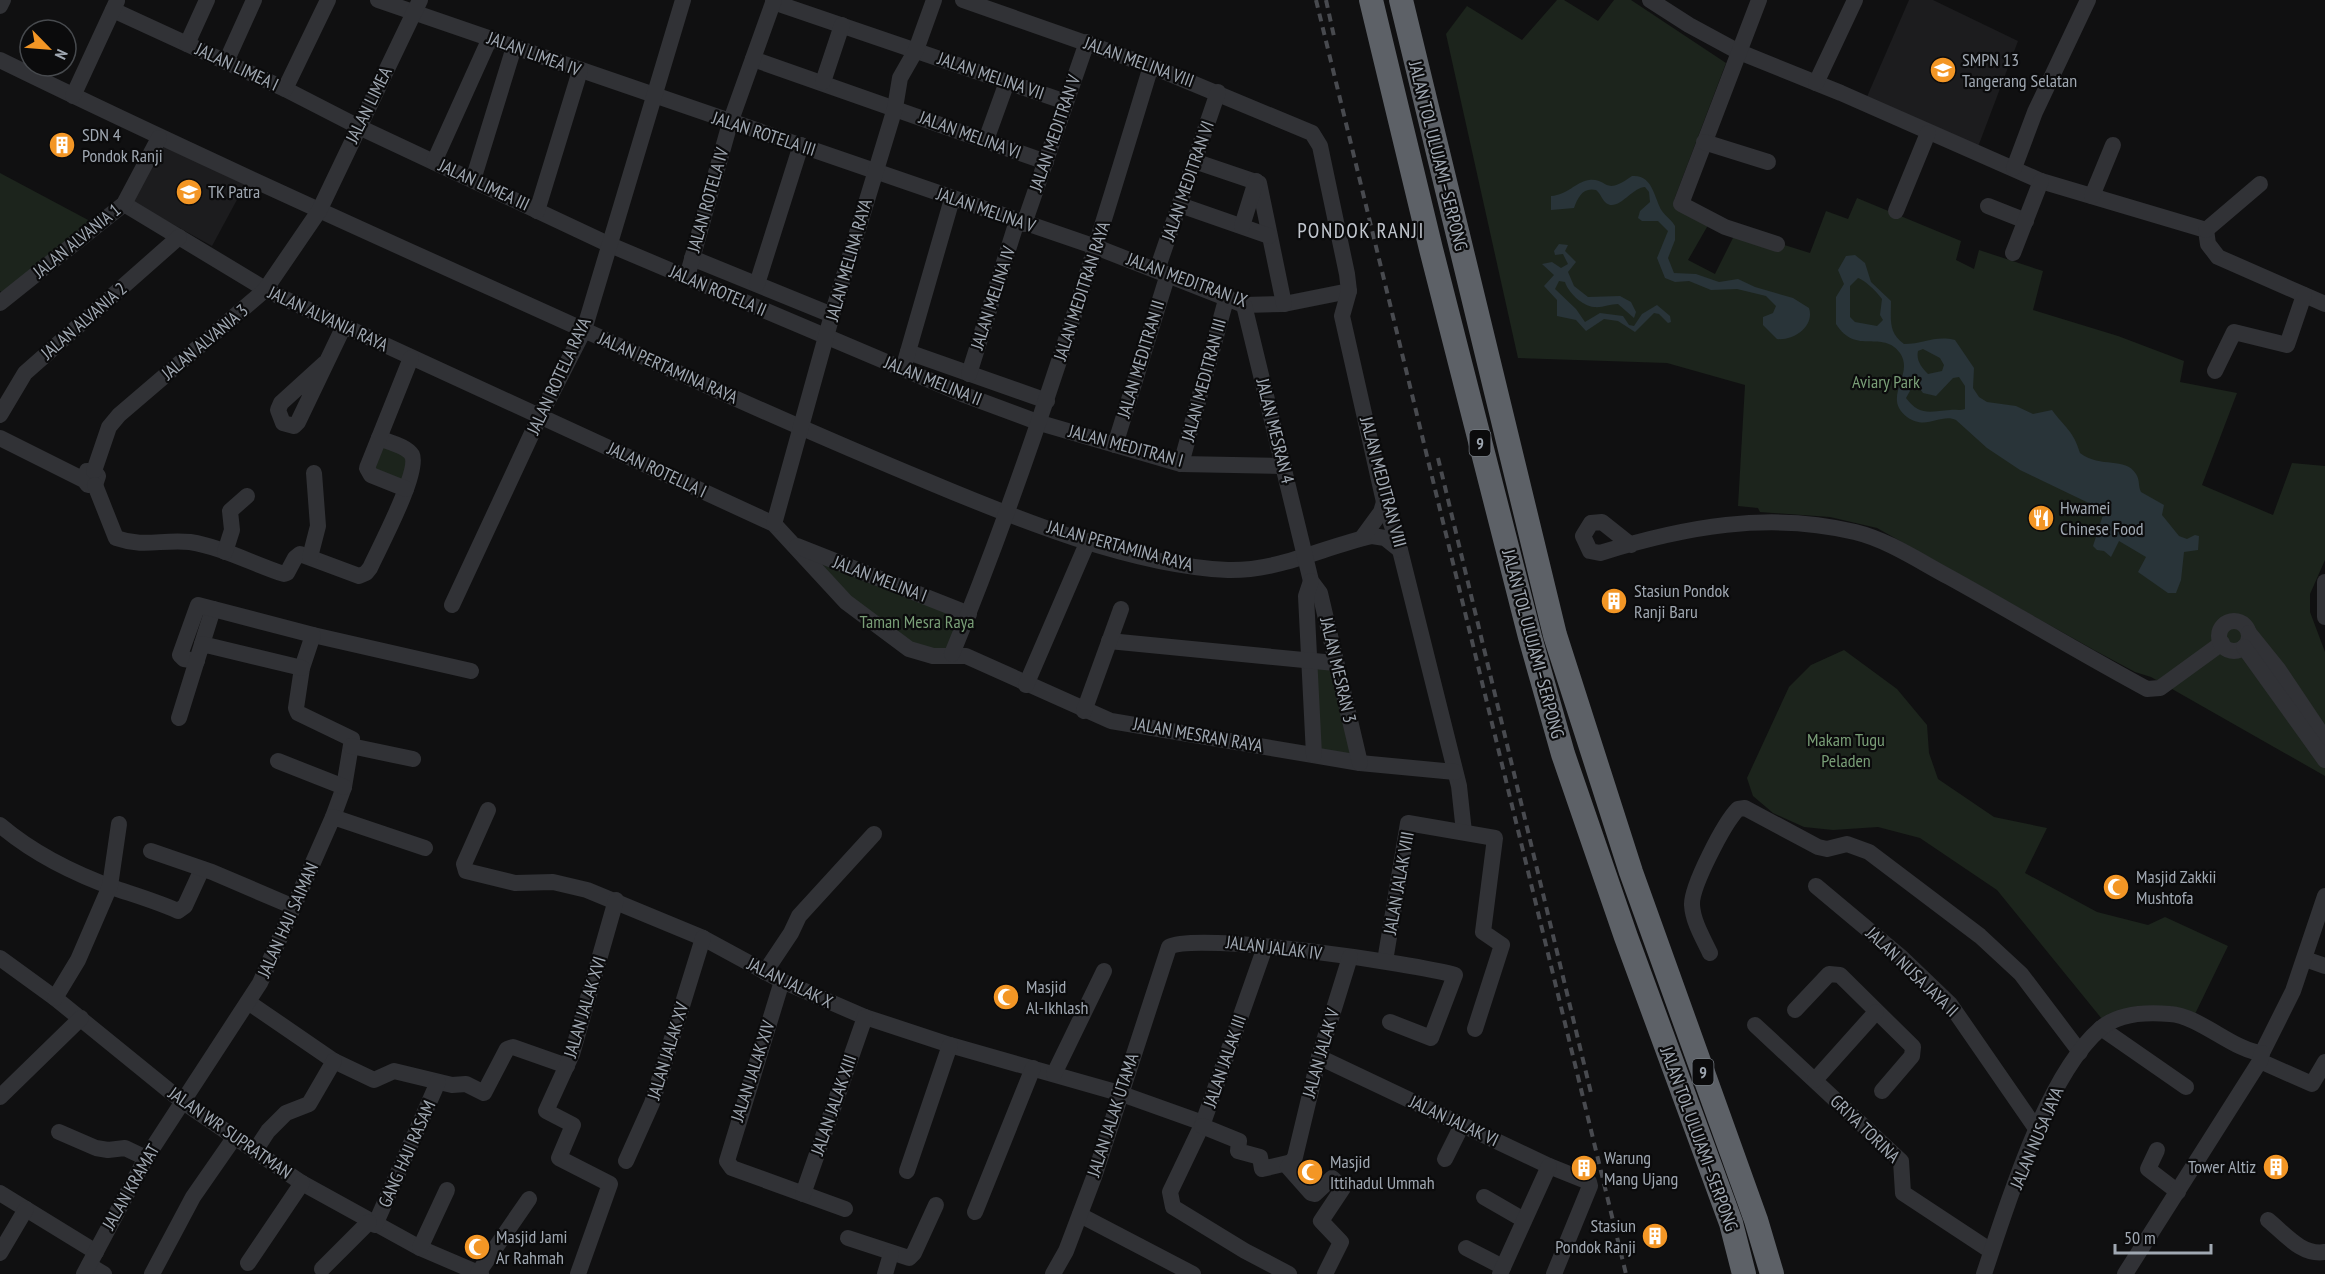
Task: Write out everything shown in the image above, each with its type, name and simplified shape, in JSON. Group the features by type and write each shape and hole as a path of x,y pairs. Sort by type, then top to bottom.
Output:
{"highway":[{"name":"JALAN TOL ULUJAMI–SERPONG","path":"1371,0 1436,272 1527,626 1560,743 1626,938 1731,1223 1744,1274"},
{"name":"JALAN TOL ULUJAMI–SERPONG","path":"1401,0 1556,635 1631,872 1756,1220 1772,1274"}],"street":[{"path":"0,6 3,0"},
{"path":"187,44 207,0"},
{"path":"226,62 254,0"},
{"path":"285,89 328,0"},
{"name":"JALAN LIMEA IV","path":"378,0 417,6 490,39 653,96"},
{"name":"JALAN MELINA RAYA","path":"774,524 828,338 832,315 895,108 900,78 916,50 934,0"},
{"name":"JALAN MELINA VIII","path":"963,0 1151,66 1312,133"},
{"path":"1650,0 1689,25 1737,51 2041,181 2206,230"},
{"path":"1759,0 1737,51 1682,204 1725,227 1777,244"},
{"path":"1816,83 1855,0"},
{"path":"2014,168 2035,112 2088,0"},
{"name":"JALAN MELINA VII","path":"773,1 1066,102"},
{"name":"JALAN ROTELA IV","path":"687,277 730,123 773,1"},
{"name":"JALAN ROTELA RAYA","path":"452,605 540,416 584,330 653,96 677,2"},
{"path":"73,96 116,5"},
{"name":"JALAN LIMEA I","path":"116,5 187,44 285,89 359,127"},
{"name":"JALAN LIMEA","path":"319,211 417,6"},
{"path":"823,82 842,25"},
{"path":"434,162 490,39"},
{"name":"JALAN MEDITRAN V","path":"1021,222 1046,162 1087,42"},
{"path":"473,180 514,47"},
{"name":"JALAN MELINA VI","path":"753,59 1046,162"},
{"name":"JALAN PERTAMINA RAYA","path":"0,60 159,138 801,429 1007,515 1088,541 1185,566 1230,570 1268,568 1372,536 1385,538 1400,550"},
{"name":"JALAN MEDITRAN RAYA","path":"1007,515 1040,423 1151,66"},
{"path":"537,211 580,71"},
{"path":"986,140 1007,82"},
{"name":"JALAN MEDITRAN VI","path":"1162,272 1180,205 1218,92"},
{"name":"JALAN ROTELA III","path":"653,96 876,171"},
{"name":"JALAN LIMEA III","path":"359,127 608,244"},
{"name":"JALAN MEDITRAN VIII","path":"1312,133 1320,146 1349,291 1342,316 1384,501 1400,550 1462,800 1464,832"},
{"path":"1896,211 1928,133"},
{"name":"JALAN ALVANIA 1","path":"0,303 124,204 159,138"},
{"path":"1704,142 1768,162"},
{"path":"2092,196 2113,145"},
{"path":"757,284 801,146"},
{"path":"1194,161 1256,181 1262,189 1269,236 1284,304"},
{"name":"JALAN MELINA V","path":"876,171 1096,247"},
{"path":"1242,226 1256,181"},
{"path":"2013,254 2041,181"},
{"path":"2206,230 2260,184"},
{"path":"903,369 952,199"},
{"name":"JALAN ALVANIA RAYA","path":"124,204 265,290 540,416"},
{"path":"1180,205 1269,236"},
{"path":"1988,206 2026,221"},
{"name":"JALAN ALVANIA 3","path":"91,479 109,427 119,415 265,290 319,211"},
{"name":"JALAN MELINA IV","path":"969,374 1021,222"},
{"path":"2206,230 2208,244 2218,257 2325,304"},
{"name":"JALAN ALVANIA 2","path":"0,414 25,373 179,237"},
{"name":"JALAN ROTELA II","path":"608,244 828,338"},
{"name":"JALAN MEDITRAN IX","path":"1096,247 1227,296 1244,305 1284,304 1349,291"},
{"path":"692,258 832,315"},
{"name":"JALAN MEDITRAN II","path":"1115,445 1162,272"},
{"path":"2215,371 2234,332 2287,345 2304,295"},
{"name":"JALAN MEDITRAN III","path":"1181,464 1227,296"},
{"name":"JALAN MESRAN 4","path":"1244,305 1305,558"},
{"path":"325,363 344,328"},
{"name":"JALAN MELINA II","path":"828,338 1040,423"},
{"name":"JALAN MELINA II","path":"908,352 1047,400"},
{"path":"406,489 367,472 411,358"},
{"path":"1001,408 1008,387"},
{"name":"JALAN ROTELLA I","path":"540,416 774,524"},
{"name":"JALAN MEDITRAN I","path":"1040,423 1181,464 1284,466"},
{"path":"0,438 91,479 116,538 136,545 164,541 191,542 284,574 300,554 359,576 366,573 369,568 406,489 412,468 412,454 379,438"},
{"path":"310,557 318,526 314,473"},
{"path":"225,552 232,530 230,511 247,496"},
{"path":"1362,538 1381,512 1384,501"},
{"path":"952,654 1007,515"},
{"path":"1631,545 1602,522 1591,523 1583,537 1590,551 1605,551 1729,523 1775,521 1819,525 1857,533 1914,558 2147,689 2160,688 2222,643"},
{"name":"JALAN MESRAN RAYA","path":"774,524 846,602 897,642 921,654 966,656 1026,685 1111,721 1360,763 1455,772"},
{"path":"1605,551 1613,543 1611,528"},
{"path":"1026,685 1088,541"},
{"name":"JALAN MELINA I","path":"790,543 969,614"},
{"name":"JALAN MESRAN 3","path":"1305,558 1311,581 1320,593 1360,763"},
{"name":"JALAN MESRAN 3","path":"1311,581 1306,596 1314,755"},
{"path":"2325,582 2325,617"},
{"path":"197,661 184,659 180,655 197,607 201,605 314,635 471,671"},
{"path":"179,718 213,609"},
{"path":"1084,711 1121,609"},
{"path":"2246,640 2234,651 2222,643 2220,633 2229,622 2244,624 2246,640 2325,760"},
{"path":"314,635 302,668 296,708 298,713 348,735 352,739 351,746 413,759"},
{"path":"2246,640 2278,669 2325,739"},
{"path":"1109,641 1335,663"},
{"path":"202,644 302,668"},
{"name":"JALAN HAJI SAIMAN","path":"183,1102 268,967 333,817 344,787 351,746"},
{"path":"278,761 344,787"},
{"path":"1710,953 1696,922 1692,903 1700,878 1724,826 1738,809 1744,808 1818,847 1827,849 1847,843 1869,852 1980,936 2021,974 2080,1052"},
{"name":"JALAN JALAK X","path":"488,810 464,864 466,871 515,883 568,884 616,900 703,938 782,981 865,1017 950,1045 1119,1093"},
{"path":"333,817 425,848"},
{"name":"JALAN JALAK VIII","path":"1385,961 1408,823 1464,832"},
{"path":"55,998 78,960 110,886 119,824"},
{"path":"0,825 38,853 110,886 178,911 185,906 202,869"},
{"path":"1464,832 1496,839 1483,932 1502,945 1475,1029"},
{"path":"765,972 800,916 874,834"},
{"path":"151,851 202,869 294,907"},
{"name":"JALAN NUSA JAYA II","path":"1816,886 1902,958 1950,1004 2037,1130"},
{"path":"2125,1274 2261,1057 2293,991 2325,896"},
{"name":"JALAN JALAK XVI","path":"578,1274 610,1184 559,1158 573,1125 546,1111 567,1066 616,900"},
{"name":"JALAN JALAK XV","path":"626,1161 652,1103 703,938"},
{"name":"JALAN JALAK IV","path":"1167,953 1169,947 1177,943 1208,941 1385,961 1455,976 1431,1038 1390,1022"},
{"name":"JALAN JALAK III","path":"1119,1093 1203,1125 1265,947"},
{"name":"JALAN JALAK UTAMA","path":"1053,1274 1080,1215 1167,953"},
{"name":"JALAN JALAK V","path":"1294,1156 1319,1057 1350,957"},
{"name":"JALAN WR SUPRATMAN","path":"0,958 81,1018 183,1102 302,1183 420,1248 450,1268 479,1273"},
{"path":"2305,959 2325,966"},
{"path":"1054,1074 1104,971"},
{"path":"1795,1010 1829,974 1835,973 1913,1047 1914,1052 1882,1091"},
{"name":"JALAN JALAK XIV","path":"782,981 727,1161 732,1168 803,1194"},
{"path":"248,1002 334,1061 374,1080 394,1071 438,1082 466,1084 484,1093 507,1049 513,1047 567,1066"},
{"path":"1815,1080 1876,1012"},
{"name":"JALAN NUSA JAYA","path":"1984,1274 2048,1101 2080,1052 2101,1028 2111,1022 2141,1013 2173,1014 2312,1084 2325,1062"},
{"name":"JALAN JALAK XIII","path":"803,1194 865,1017"},
{"path":"0,1097 81,1018"},
{"name":"GRIYA TORINA","path":"1755,1025 1901,1161 1903,1192 1991,1251"},
{"path":"2101,1028 2186,1087"},
{"path":"907,1171 950,1045"},
{"name":"JALAN JALAK VI","path":"1319,1057 1550,1166 1587,1180 1590,1184 1554,1274"},
{"path":"255,1151 268,1131 286,1113 309,1104 334,1061"},
{"path":"975,1212 1033,1068"},
{"name":"GANG HAJI RASAM","path":"372,1223 438,1082"},
{"name":"JALAN KRAMAT","path":"89,1264 146,1158 183,1102"},
{"path":"1289,1274 1245,1251 1173,1207 1170,1192 1203,1125 1239,1141 1238,1151 1260,1157 1262,1168 1294,1156"},
{"path":"1445,1159 1462,1125"},
{"path":"59,1132 96,1148 103,1150 125,1148 146,1158"},
{"path":"152,1274 193,1197 234,1137"},
{"path":"2157,1150 2148,1169 2178,1192"},
{"path":"1294,1156 1288,1167 1311,1193 1315,1194 1332,1178 1342,1188 1321,1221 1341,1242 1329,1273"},
{"path":"1466,1248 1501,1270 1550,1166"},
{"path":"248,1263 302,1183"},
{"path":"420,1248 447,1190"},
{"path":"0,1193 26,1209 89,1264 104,1274"},
{"path":"803,1194 845,1209"},
{"path":"1484,1197 1524,1220"},
{"path":"479,1273 529,1199"},
{"path":"849,1238 891,1254 912,1257 936,1205"},
{"path":"0,1253 26,1209"},
{"path":"1080,1215 1192,1274"},
{"path":"2268,1220 2298,1246 2315,1254 2325,1252"},
{"path":"322,1269 372,1223"},
{"path":"885,1274 891,1254"}],"shaded area":[{"name":"SMPN 13 Tangerang Selatan","path":"1909,0 1933,0 2018,41 1976,152 1866,99"},
{"name":"TK Patra","path":"164,144 246,183 212,246 131,201"},
{"path":"1632,176 1639,176 1649,183 1662,211 1675,226 1675,240 1668,258 1674,273 1696,274 1719,282 1738,279 1755,287 1793,298 1809,308 1809,321 1802,331 1790,338 1777,339 1763,325 1763,317 1773,313 1776,306 1766,296 1737,289 1711,290 1689,281 1675,282 1665,278 1657,258 1668,231 1658,221 1642,221 1638,218 1640,211 1650,202 1649,192 1645,187 1614,205 1605,202 1596,190 1591,189 1584,191 1574,208 1551,210 1551,196 1562,193 1584,181 1595,180 1611,186"},
{"path":"1559,244 1568,245 1565,251 1576,262 1568,272 1574,286 1588,297 1620,296 1631,302 1636,312 1634,318 1618,304 1589,306 1576,298 1565,282 1559,281 1555,289 1576,309 1585,322 1600,313 1623,316 1629,325 1634,326 1642,314 1657,305 1670,316 1671,322 1668,323 1659,314 1654,313 1635,332 1618,321 1604,319 1586,331 1576,320 1557,316 1557,300 1544,286 1554,275 1542,264 1552,262 1561,268 1568,264 1563,254 1555,255 1554,251"},
{"path":"1855,255 1865,263 1871,282 1891,301 1893,330 1904,344 1935,339 1955,340 1974,368 1973,388 1979,397 1987,402 2016,406 2033,414 2052,410 2071,434 2080,453 2088,458 2126,465 2137,476 2141,492 2164,505 2162,515 2179,536 2187,539 2195,535 2199,536 2198,550 2184,552 2181,580 2176,593 2168,593 2138,572 2146,557 2119,541 2111,557 2093,546 2103,515 2097,507 2020,470 1987,448 1956,420 1950,418 1921,422 1907,417 1897,402 1904,369 1904,361 1900,353 1886,343 1852,339 1836,324 1836,297 1844,284 1838,270 1846,256","holes":["1858,278 1882,299 1880,315 1883,320 1877,326 1855,322 1850,317 1850,286","1923,349 1940,358 1944,365 1942,371 1928,374 1920,363 1918,351","1959,377 1965,386 1965,409 1926,412 1916,408 1906,398 1915,382 1923,393 1936,396 1953,378"]}],"green space":[{"name":"Aviary Park","path":"1557,0 1564,0 1598,21 1614,0 1631,0 1726,63 1674,200 1711,220 1688,260 1715,274 1737,230 1810,253 1826,211 1848,219 1857,198 1961,241 1956,260 1974,269 1979,250 2043,271 2033,310 2118,336 2184,361 2180,382 2237,393 2202,485 2273,515 2292,463 2325,466 2325,560 2310,594 2310,612 2325,652 2325,776 2151,677 2135,672 2094,650 1877,528 1830,517 1760,512 1758,508 1738,506 1745,385 1667,363 1518,358 1446,34 1467,6 1522,40"},
{"path":"0,173 90,221 3,293 0,291"},
{"path":"379,438 413,459 403,498 367,468"},
{"name":"Taman Mesra Raya","path":"790,543 969,614 948,654 909,649"},
{"name":"Makam Tugu Peladen","path":"1844,650 1897,689 1927,725 1929,753 1938,779 1994,817 2047,828 2025,873 2097,912 2148,925 2165,917 2228,946 2194,1016 2102,1019 1997,890 1920,838 1878,827 1833,830 1804,827 1773,813 1753,796 1747,778 1789,687 1811,665"},
{"path":"1314,665 1332,667 1356,761 1316,752"}],"railway":[{"path":"1316,0 1626,1274"},
{"path":"1326,0 1335,41"},
{"path":"1438,458 1591,1093"}],"place":[{"name":"SMPN 13 Tangerang Selatan","path":"1943,70"},
{"name":"SDN 4 Pondok Ranji","path":"62,145"},
{"name":"TK Patra","path":"189,192"},
{"name":"Hwamei Chinese Food","path":"2041,518"},
{"name":"Stasiun Pondok Ranji Baru","path":"1614,601"},
{"name":"Masjid Zakkii Mushtofa","path":"2116,887"},
{"name":"Masjid Al-Ikhlash","path":"1006,997"},
{"name":"Tower Altiz","path":"2276,1167"},
{"name":"Warung Mang Ujang","path":"1584,1168"},
{"name":"Masjid Ittihadul Ummah","path":"1310,1172"},
{"name":"Stasiun Pondok Ranji","path":"1655,1236"},
{"name":"Masjid Jami Ar Rahmah","path":"477,1247"}],"district":[{"name":"PONDOK RANJI","path":"1361,231"}]}
